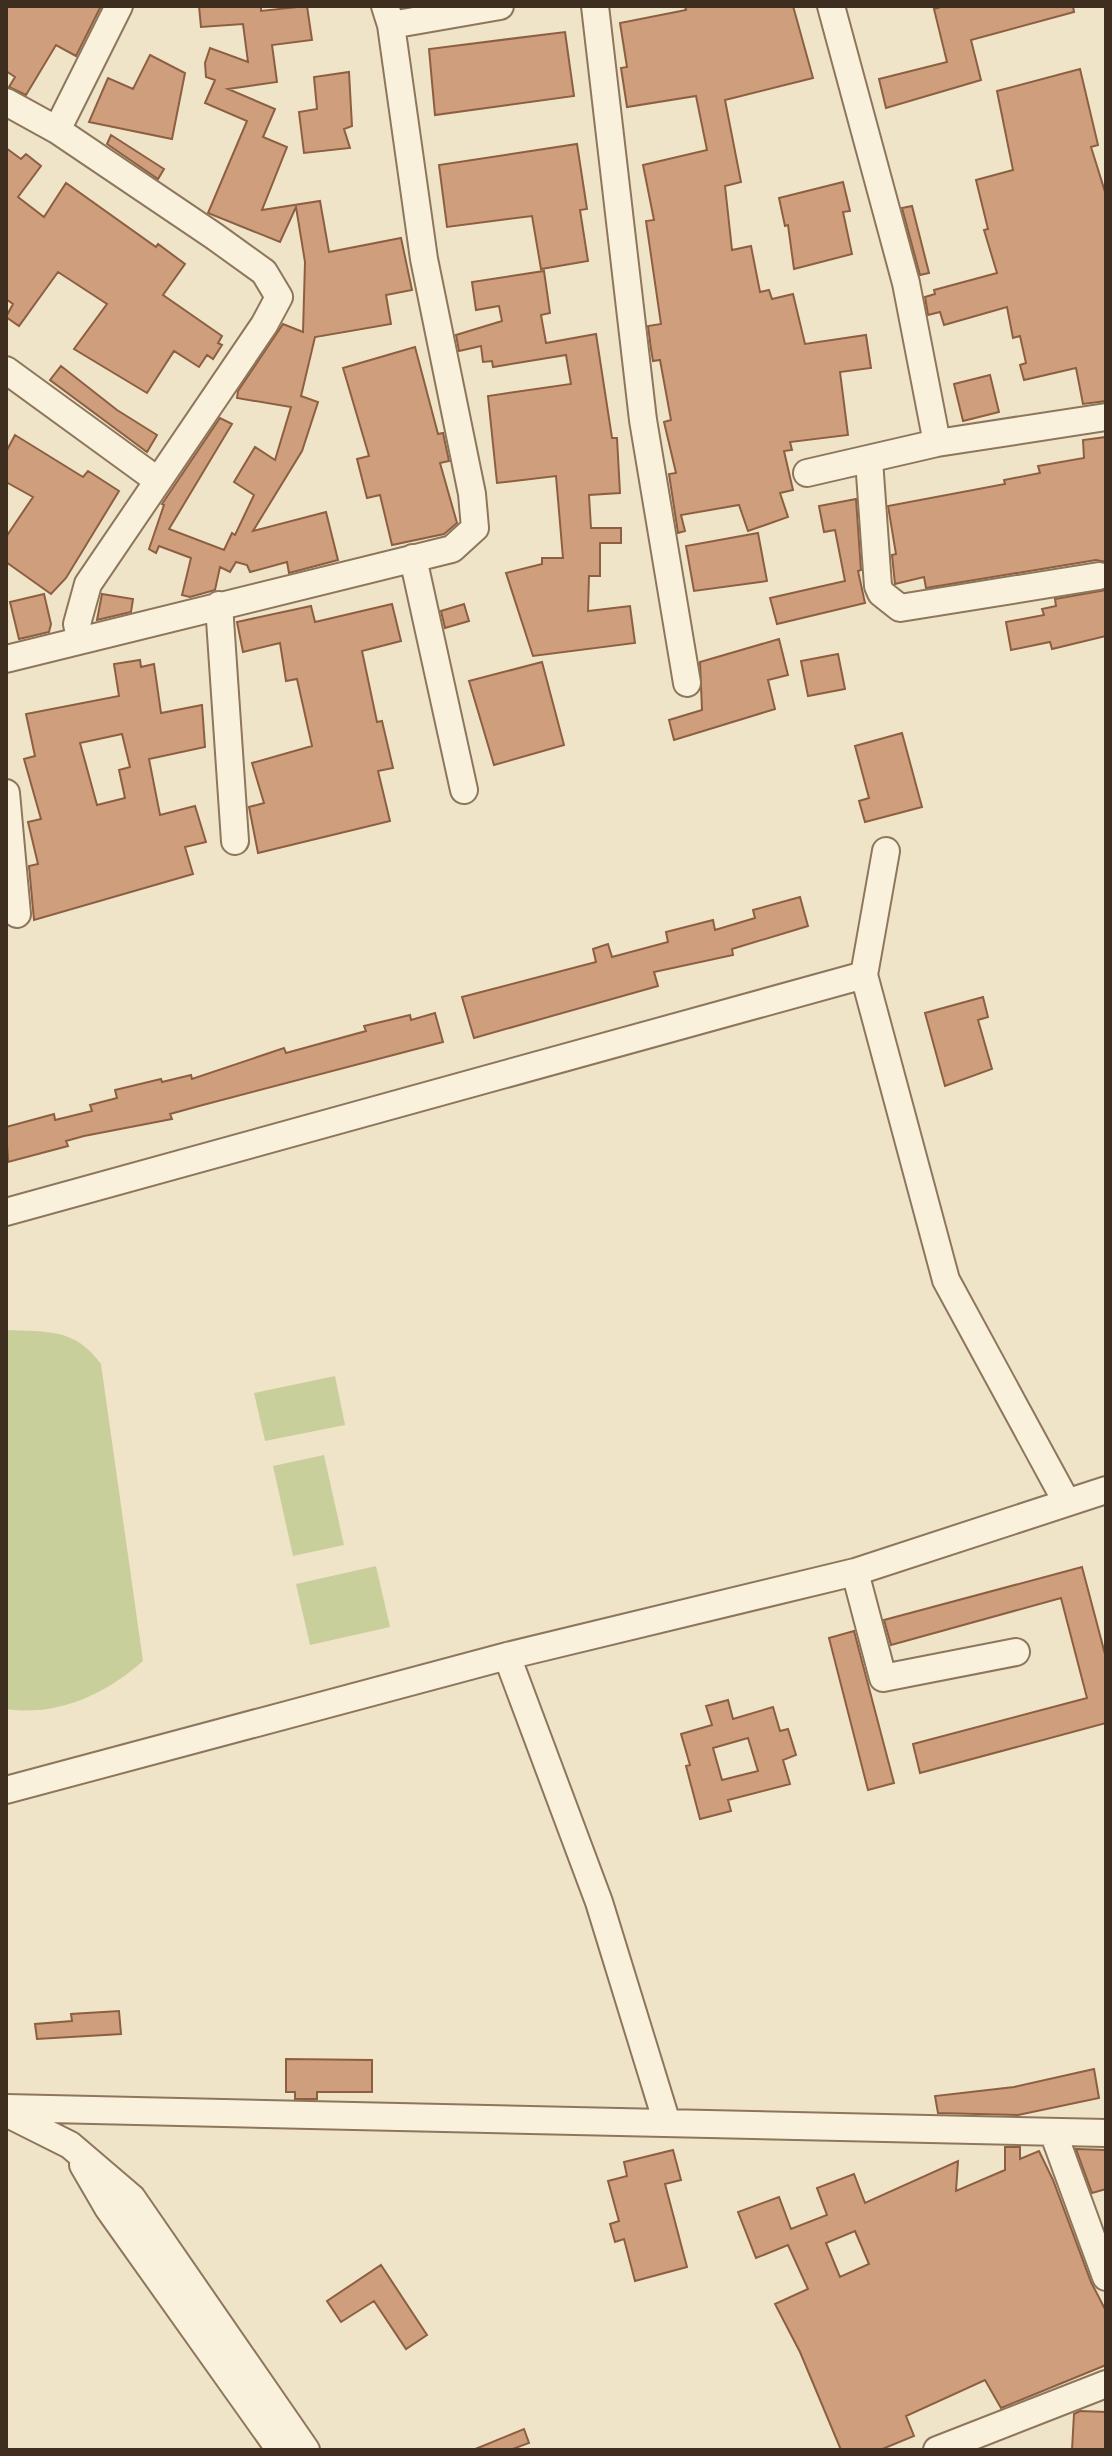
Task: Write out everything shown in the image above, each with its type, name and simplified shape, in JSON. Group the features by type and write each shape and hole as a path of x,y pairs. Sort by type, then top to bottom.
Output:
{"street":[{"path":"57,130 119,6"},
{"path":"6,659 80,638 452,549 475,528 472,494 424,259 388,15 500,6"},
{"path":"595,6 643,420 687,683"},
{"path":"831,6 906,283 937,443"},
{"path":"6,102 57,130 264,272 279,297 264,325 88,584 77,624 80,638"},
{"path":"6,370 157,480"},
{"path":"807,473 937,443 1106,417"},
{"path":"869,460 878,586 881,593 900,608 1099,576"},
{"path":"413,558 464,790"},
{"path":"219,605 235,841"},
{"path":"6,793 17,914"},
{"path":"886,851 864,975 946,1280 1066,1501"},
{"path":"6,1212 864,975"},
{"path":"6,1790 507,1656 855,1572 1106,1490"},
{"path":"855,1572 883,1678 1016,1652"},
{"path":"507,1656 599,1902 667,2123"},
{"path":"6,2111 1106,2133"},
{"path":"6,2111 70,2145 132,2198 306,2450"},
{"path":"1053,2132 1106,2277"},
{"path":"70,2145 108,2208 280,2450"},
{"path":"937,2450 1106,2384"},
{"path":"1008,2424 1008,2450"}],"green space":[{"path":"6,1330 60,1334 81,1344 101,1364 143,1661 97,1693 44,1710 6,1709"},
{"path":"335,1376 345,1425 265,1441 254,1393"},
{"path":"324,1455 344,1545 293,1556 273,1466"},
{"path":"376,1566 390,1627 310,1645 296,1584"}],"building":[{"path":"6,6 101,6 76,56 56,45 26,95 9,87 15,77 6,71"},
{"path":"199,6 261,6 261,11 307,6 312,40 272,45 277,82 228,89 275,109 263,137 287,147 262,210 320,201 329,252 401,238 412,290 386,295 391,324 315,337 301,396 318,402 302,451 253,531 326,512 338,560 289,573 287,562 250,572 247,565 236,562 230,572 220,567 215,590 190,597 182,595 191,558 159,546 156,553 149,549 162,504 220,418 232,424 169,529 224,550 232,533 235,535 254,495 234,482 255,447 275,460 291,407 237,398 238,391 283,324 303,332 305,262 296,207 280,242 208,213 247,121 205,103 215,80 206,77 205,63 210,48 248,62 243,24 201,27"},
{"path":"685,6 793,6 813,78 725,100 741,182 725,186 732,250 751,246 760,292 769,290 772,299 793,294 805,344 866,335 871,368 840,372 848,435 790,442 792,450 784,451 793,490 780,493 788,517 748,531 739,505 681,515 685,531 678,533 669,474 676,473 664,422 671,420 660,360 653,361 648,326 661,324 646,221 654,220 643,165 707,150 696,96 627,107 621,68 627,67 620,23 686,10"},
{"path":"944,6 1073,6 1074,12 971,40 981,80 886,108 879,79 947,62 934,9"},
{"path":"565,32 574,96 435,115 429,49"},
{"path":"150,55 185,73 172,139 89,122 108,78 133,89"},
{"path":"1080,69 1098,145 1091,147 1106,195 1106,401 1083,404 1076,368 1024,380 1020,365 1026,363 1020,336 1013,338 1007,307 944,325 940,312 928,315 925,297 935,294 934,290 997,273 984,230 988,229 976,180 1013,170 997,91"},
{"path":"349,72 352,126 344,129 350,148 304,153 299,112 317,109 314,77"},
{"path":"111,135 164,169 158,179 107,144"},
{"path":"577,144 587,209 580,210 588,261 541,269 532,216 447,227 439,165"},
{"path":"6,148 21,159 26,154 41,166 18,197 44,217 66,183 185,264 163,295 222,336 218,343 222,345 213,359 207,355 199,367 174,351 147,393 74,349 107,304 58,272 19,326 6,317 13,304 6,299"},
{"path":"843,182 850,211 843,212 852,254 794,269 788,225 785,226 779,198"},
{"path":"912,206 929,273 920,275 902,208"},
{"path":"544,271 550,313 541,315 546,343 596,334 612,438 617,438 620,493 589,495 591,528 621,528 621,543 600,543 600,576 589,576 588,611 630,606 635,643 533,656 506,573 542,564 542,558 563,558 556,476 497,483 488,396 571,384 566,355 493,367 492,361 483,362 481,346 459,351 456,335 502,321 499,306 476,310 472,282"},
{"path":"415,347 438,434 443,433 449,461 440,463 457,523 444,534 392,545 380,495 367,498 357,459 369,456 343,368"},
{"path":"61,366 117,410 157,435 147,452 50,380"},
{"path":"990,375 999,412 963,421 954,384"},
{"path":"15,435 83,477 88,471 119,491 66,578 51,594 6,562 6,537 33,497 6,482 6,452"},
{"path":"1106,437 1106,562 1096,560 926,588 924,577 895,584 892,555 896,554 888,506 1005,484 1004,480 1040,473 1038,466 1084,458 1083,440"},
{"path":"856,499 861,570 858,571 865,603 777,624 770,598 845,581 835,530 824,532 819,506"},
{"path":"758,533 767,581 694,591 686,546"},
{"path":"1106,590 1106,636 1052,649 1050,642 1011,650 1006,622 1044,615 1042,609 1056,606 1055,599"},
{"path":"44,594 51,624 49,632 19,639 10,602"},
{"path":"102,594 133,599 131,612 97,620"},
{"path":"392,604 401,641 362,651 377,722 382,721 393,768 378,771 390,821 258,853 249,807 264,803 252,763 312,746 297,679 286,681 280,643 243,652 237,622 311,606 315,622"},
{"path":"464,604 469,621 445,628 441,611"},
{"path":"779,639 788,675 768,680 775,709 674,740 669,720 702,710 700,662"},
{"path":"838,654 845,689 808,696 801,661"},
{"path":"140,660 141,667 154,664 161,713 202,705 205,747 149,759 160,815 195,806 206,842 185,847 193,874 34,920 29,866 38,864 28,822 41,819 24,759 35,756 26,714 119,696 114,664","holes":["122,734 130,767 119,770 125,798 97,805 80,743"]},
{"path":"542,662 564,745 494,765 469,681"},
{"path":"902,733 922,807 865,822 859,801 869,798 855,746"},
{"path":"800,897 808,926 732,949 733,955 654,972 658,986 474,1038 462,997 596,962 593,949 608,944 612,957 668,942 666,932 713,920 715,930 755,918 753,910"},
{"path":"983,997 988,1017 978,1020 992,1069 945,1086 925,1013"},
{"path":"435,1013 443,1042 170,1114 172,1119 84,1136 66,1141 68,1146 8,1162 6,1127 54,1114 55,1120 92,1111 90,1105 117,1098 115,1090 161,1079 162,1082 191,1075 192,1079 284,1048 286,1053 366,1031 364,1026 410,1015 411,1020"},
{"path":"1082,1567 1106,1658 1106,1723 920,1773 913,1744 1087,1698 1061,1598 891,1645 884,1620"},
{"path":"854,1631 894,1783 868,1790 829,1638"},
{"path":"728,1700 733,1719 773,1707 780,1731 788,1729 796,1755 783,1760 790,1784 728,1800 731,1811 700,1819 681,1734 712,1725 706,1706","holes":["748,1738 758,1771 722,1780 713,1748"]},
{"path":"119,2011 121,2034 37,2039 35,2024 72,2021 71,2014"},
{"path":"286,2059 372,2060 372,2092 317,2092 317,2099 295,2099 295,2092 286,2092"},
{"path":"1094,2069 1099,2098 1018,2115 938,2113 935,2096 1014,2087"},
{"path":"1005,2147 1020,2147 1020,2159 1039,2151 1091,2282 1106,2311 1106,2365 1001,2408 985,2380 906,2416 914,2436 880,2450 841,2450 800,2352 775,2304 808,2289 788,2245 756,2258 738,2212 779,2197 791,2229 827,2215 817,2188 854,2174 865,2203 958,2161 956,2191 1005,2170","holes":["855,2231 869,2264 840,2277 826,2243"]},
{"path":"1076,2149 1106,2150 1106,2189 1092,2193"},
{"path":"673,2150 681,2180 665,2184 687,2267 635,2281 624,2239 615,2242 610,2224 619,2221 608,2181 627,2176 624,2162"},
{"path":"381,2265 427,2335 406,2349 374,2301 341,2322 327,2301"},
{"path":"1080,2411 1106,2412 1105,2450 1072,2450 1074,2414"},
{"path":"524,2429 529,2443 510,2450 473,2450"}]}
